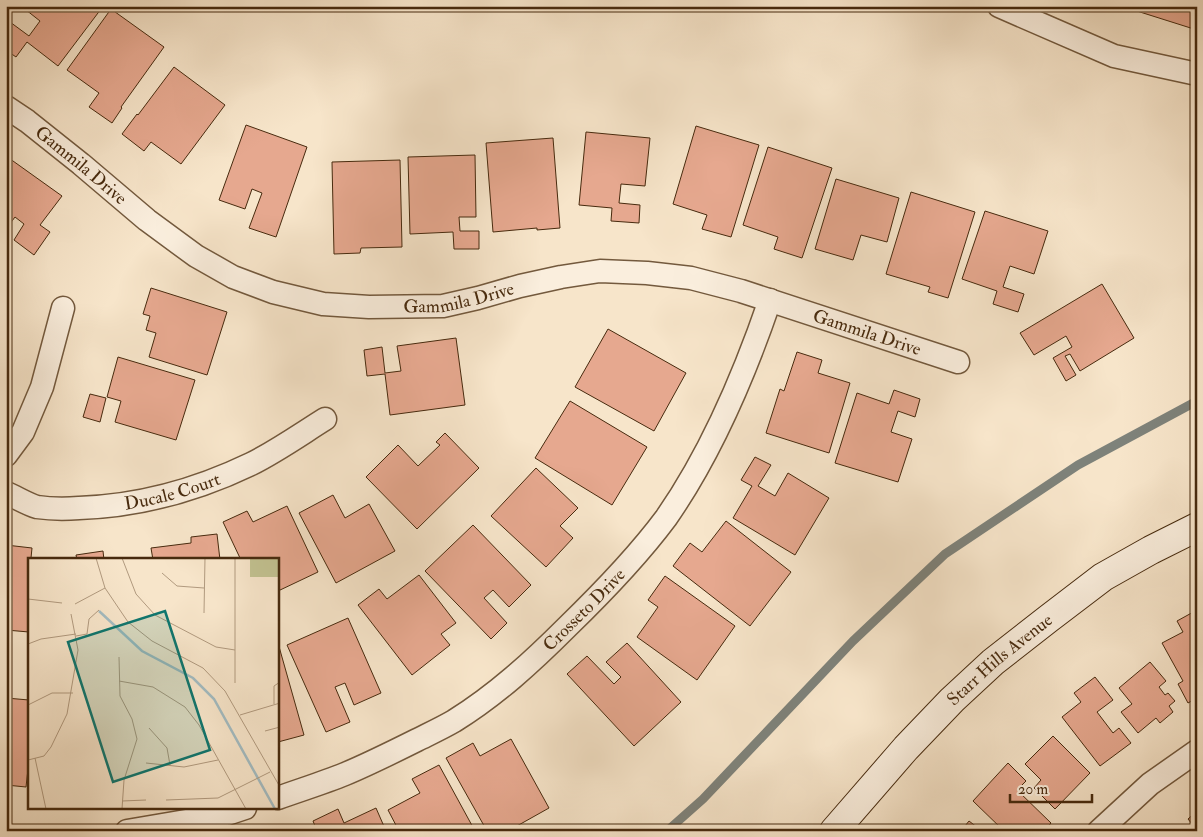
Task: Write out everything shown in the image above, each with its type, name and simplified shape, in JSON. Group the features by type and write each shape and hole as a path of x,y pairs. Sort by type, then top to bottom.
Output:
{"street":[{"path":"999,6 1114,56 1197,74"},
{"name":"Gammila Drive","path":"6,107 27,121 147,220 196,256 234,277 273,292 323,304 369,307 442,306 560,277 600,271 647,273 690,278 741,291 958,362"},
{"name":"Crosseto Drive","path":"279,798 345,774 453,721 498,691 533,660 603,591 660,525 689,482 724,415 756,341 770,300"},
{"path":"6,455 22,432 42,387 63,308"},
{"name":"Ducale Court","path":"6,493 37,506 66,509 127,504 185,491 251,464 325,419"},
{"name":"Starr Hills Avenue","path":"834,831 906,748 952,700 993,662 1103,577 1197,527"},
{"path":"1099,831 1150,784 1197,751"},
{"path":"127,831 228,814 239,810"}],"building":[{"path":"21,6 98,6 101,9 58,66 27,42 16,57 6,50 6,27 10,22 29,36 40,21"},
{"path":"1121,6 1197,6 1197,30"},
{"path":"111,9 164,47 121,107 112,123 89,107 99,93 67,70"},
{"path":"174,67 225,105 181,164 151,142 144,151 122,134"},
{"path":"246,125 307,147 276,237 249,228 262,193 252,189 245,209 219,200"},
{"path":"696,126 759,145 731,237 702,229 707,215 673,204"},
{"path":"586,132 650,138 645,186 621,184 619,203 640,205 639,223 611,221 612,208 579,205"},
{"path":"553,138 560,228 493,232 486,143"},
{"path":"768,147 832,168 802,258 774,249 778,237 743,225"},
{"path":"475,155 476,217 459,217 460,231 479,231 479,249 454,249 453,232 410,234 408,157"},
{"path":"6,156 62,196 40,225 50,232 34,255 14,240 24,224 15,217 6,229"},
{"path":"400,160 402,247 361,248 360,253 334,254 332,162"},
{"path":"836,179 899,198 887,242 861,235 853,260 815,249"},
{"path":"911,192 975,212 948,298 928,292 930,287 886,274"},
{"path":"985,211 1048,231 1034,274 1010,266 1003,287 1024,294 1018,312 993,304 997,291 962,279"},
{"path":"1102,284 1134,338 1080,371 1070,354 1065,356 1076,375 1066,381 1053,358 1072,347 1066,336 1034,355 1020,333"},
{"path":"151,288 227,312 207,375 149,357 156,333 146,330 150,316 143,314"},
{"path":"608,329 686,373 654,431 575,387"},
{"path":"456,338 465,405 390,415 385,374 367,376 364,350 382,347 385,373 401,371 397,346"},
{"path":"797,352 822,360 818,373 850,383 829,453 766,433 780,389 784,391"},
{"path":"118,357 195,380 176,440 115,422 121,401 107,397"},
{"path":"894,390 920,399 915,417 898,411 891,432 912,439 898,482 835,463 857,393 889,404"},
{"path":"90,394 106,398 100,422 83,417"},
{"path":"570,401 647,447 612,505 535,458"},
{"path":"445,433 479,468 417,529 366,477 398,445 418,466 440,445 436,442"},
{"path":"755,457 771,465 758,486 775,496 788,473 829,498 795,555 733,518 752,486 741,480"},
{"path":"536,468 578,508 560,526 573,538 546,567 491,516"},
{"path":"333,495 345,518 369,504 395,551 336,583 299,513"},
{"path":"287,506 318,572 279,591 279,558 240,558 223,522 247,511 253,522"},
{"path":"726,521 791,572 750,626 673,566 690,543 702,552"},
{"path":"473,525 531,585 509,607 493,590 484,598 507,623 491,639 425,571"},
{"path":"217,534 220,558 153,558 151,548 191,543 191,537"},
{"path":"6,545 32,548 31,558 28,558 28,632 6,630"},
{"path":"103,551 104,558 77,558 76,555"},
{"path":"419,575 456,623 441,634 450,645 412,675 358,605 379,589 387,599"},
{"path":"665,576 735,626 697,680 637,637 658,607 648,600"},
{"path":"1197,610 1197,698 1188,703 1178,684 1183,681 1162,643 1183,632 1177,621"},
{"path":"348,618 381,693 354,705 345,683 335,687 350,722 326,732 287,645"},
{"path":"627,643 681,702 634,746 567,674 587,656 614,684 621,677 606,662"},
{"path":"279,647 304,735 279,742"},
{"path":"1150,662 1166,681 1159,687 1165,695 1168,693 1175,701 1169,706 1173,712 1160,723 1156,718 1138,733 1121,712 1132,704 1119,688"},
{"path":"1095,677 1113,700 1097,712 1113,733 1119,728 1131,743 1100,766 1062,717 1081,702 1074,693"},
{"path":"6,698 28,700 28,769 26,787 6,785"},
{"path":"1053,736 1090,773 1055,809 1034,788 1041,780 1025,764"},
{"path":"511,739 549,808 508,831 487,831 446,758 473,743 480,756"},
{"path":"1008,763 1026,781 1017,790 1051,823 1044,831 1004,831 973,801"},
{"path":"439,765 475,831 399,831 388,810 420,793 412,779"},
{"path":"376,808 386,831 317,831 313,821 338,809 344,823"},
{"path":"1197,811 1197,830 1188,819"},
{"path":"969,821 982,831 961,831"}],"waterway":[{"path":"667,831 703,799 853,641 945,554 1078,465 1197,401"}]}
